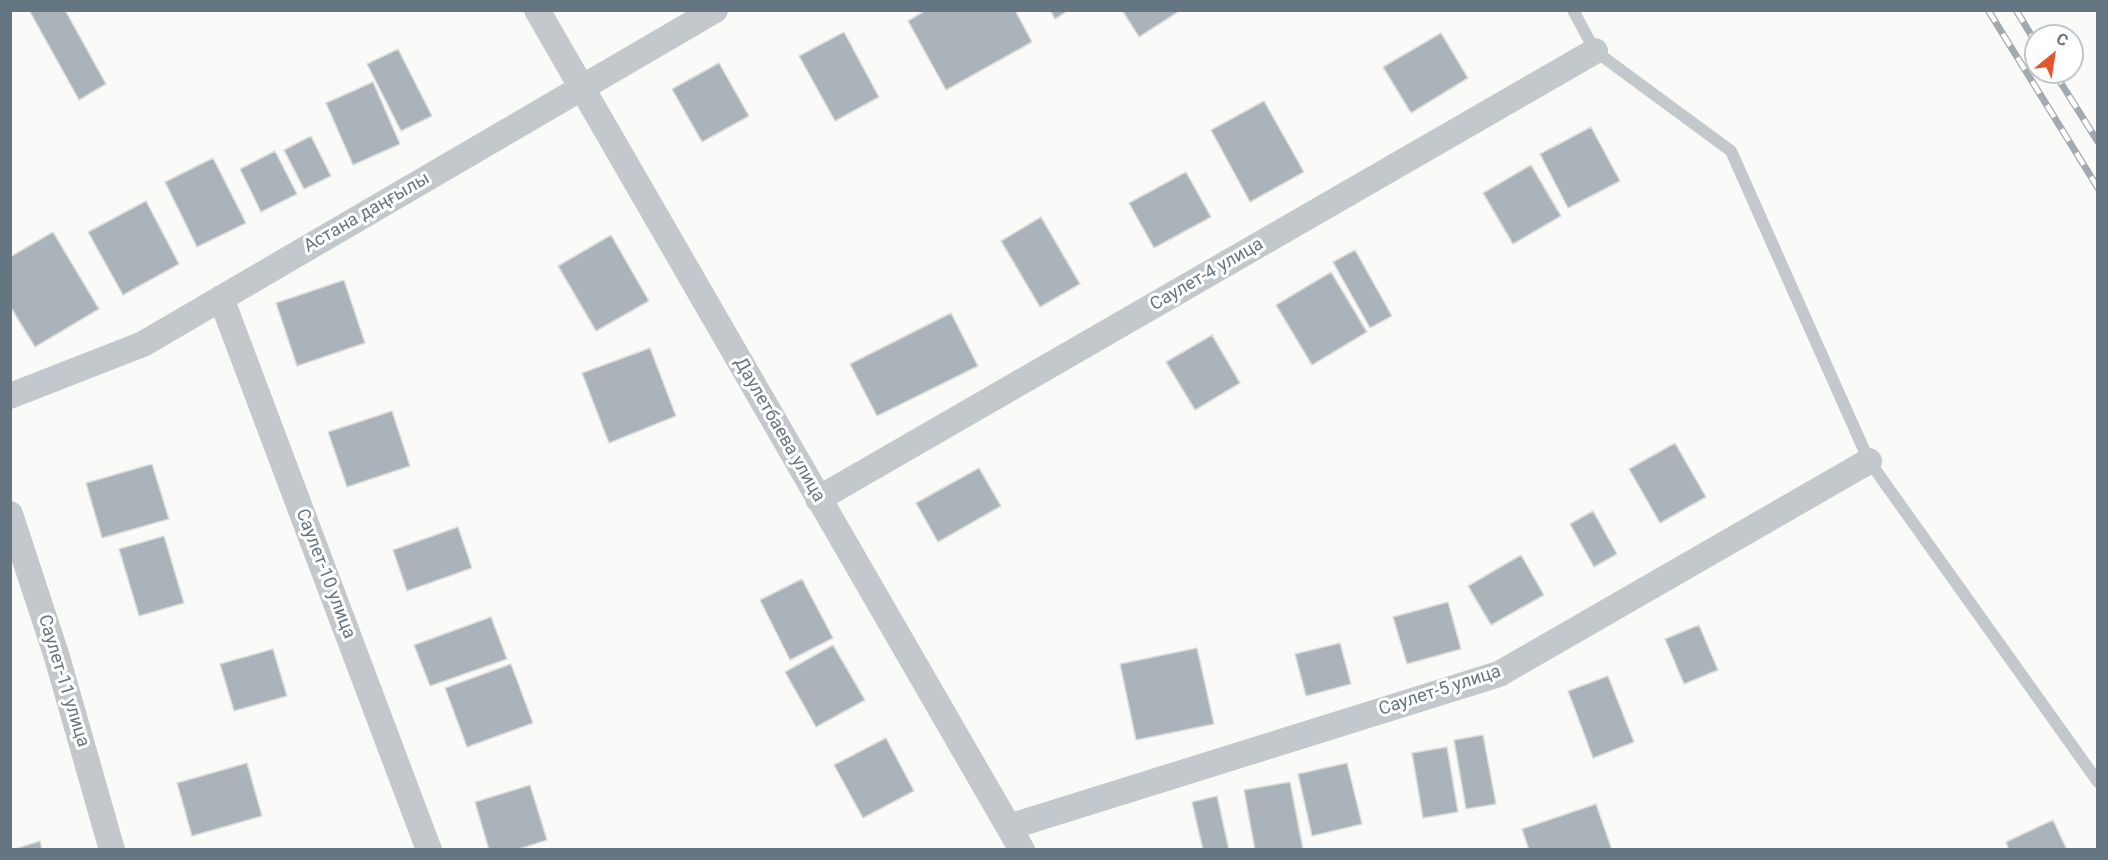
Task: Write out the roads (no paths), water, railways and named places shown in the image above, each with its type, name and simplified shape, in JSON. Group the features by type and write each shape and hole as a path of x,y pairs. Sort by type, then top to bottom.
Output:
{"street":[{"name":"Даулетбаева улица","path":"537,10 1022,849"},
{"name":"Астана даңғылы","path":"10,396 143,344 715,10"},
{"name":"Саулет-4 улица","path":"818,499 1595,51"},
{"name":"Саулет-10 улица","path":"221,298 429,849"},
{"name":"Саулет-5 улица","path":"1009,827 1499,674 1869,461"},
{"name":"Саулет-11 улица","path":"10,514 57,657 112,849"}],"lane":[{"path":"1573,10 1595,51 1731,152 1869,461 2097,782"}],"railway":[{"path":"1988,10 2098,188"},
{"path":"2016,10 2024,24"},
{"path":"2062,84 2098,142"}]}
